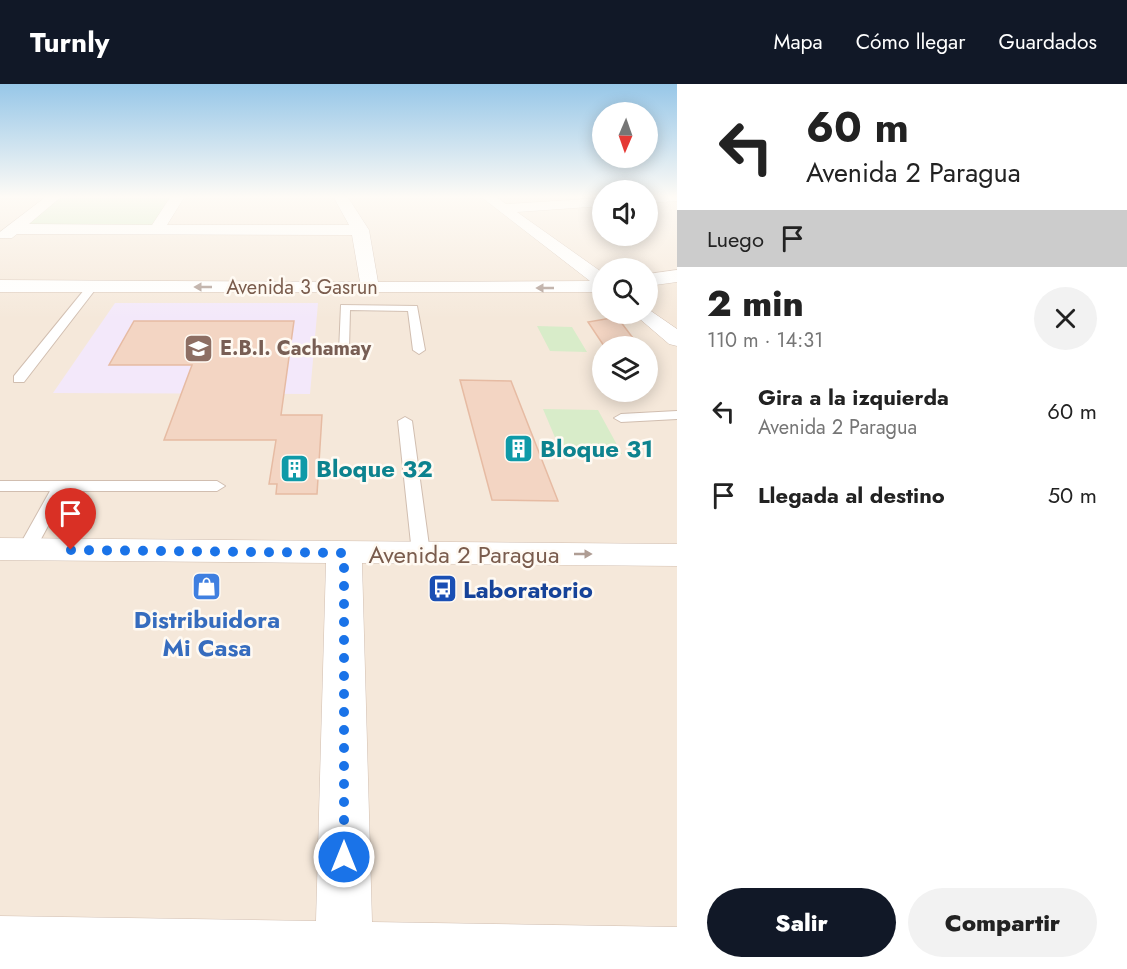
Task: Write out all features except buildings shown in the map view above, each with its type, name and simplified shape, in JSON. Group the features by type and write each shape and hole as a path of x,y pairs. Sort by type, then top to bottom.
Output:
{"street":[{"path":"362,237 370,287"},
{"path":"542,237 592,276"},
{"path":"658,279 677,276"},
{"name":"Avenida 3 Gasrun","path":"0,286 370,287 592,284"},
{"path":"657,324 677,339"},
{"name":"Avenida 2 Paragua","path":"13,549 677,555"},
{"path":"344,553 344,960"},
{"path":"0,945 344,960 677,956"}],"lane":[{"path":"19,379 93,286"},
{"path":"370,287 370,308"},
{"path":"343,349 345,307 413,308 419,350"},
{"path":"621,418 677,415"},
{"path":"405,421 421,553"},
{"path":"0,486 217,486"},
{"path":"13,549 61,486"}],"shaded area":[{"path":"0,237 592,237 592,246 658,246 658,237 677,237 677,969 0,969"},
{"name":"E.B.I. Cachamay","path":"115,303 318,303 310,394 53,393"}],"green space":[{"path":"537,326 572,327 587,352 550,351"},
{"path":"543,409 598,410 622,454 562,454"}],"place":[{"name":"E.B.I. Cachamay","path":"199,348"},
{"name":"Bloque 31","path":"519,448"},
{"name":"Bloque 32","path":"295,468"},
{"name":"Distribuidora Mi Casa","path":"207,586"},
{"name":"Laboratorio","path":"442,589"}],"route":[{"path":"71,550 344,553 344,857"}]}
